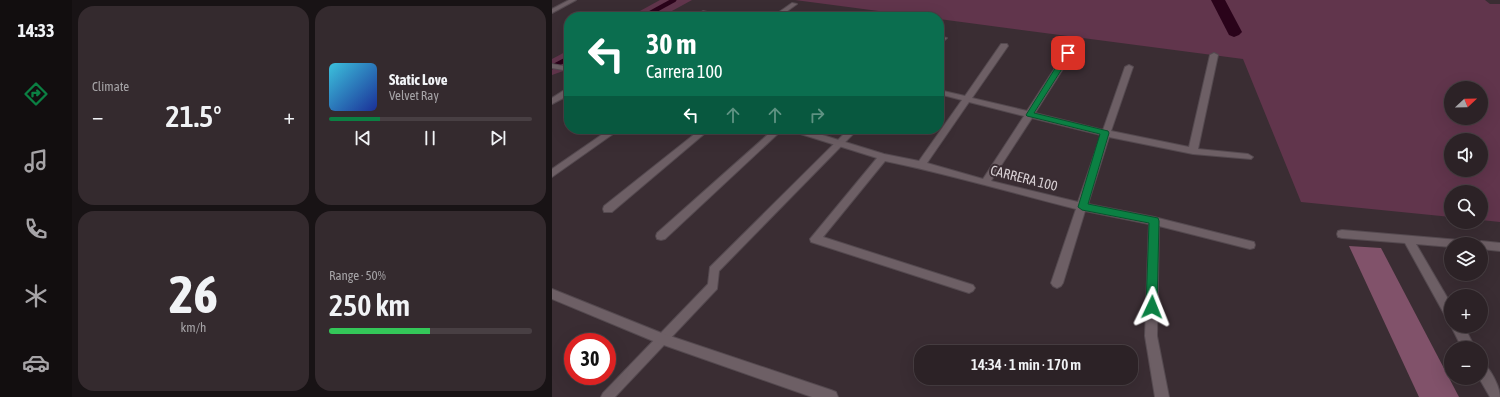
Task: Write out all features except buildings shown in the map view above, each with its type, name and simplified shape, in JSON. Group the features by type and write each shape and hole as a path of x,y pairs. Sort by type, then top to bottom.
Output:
{"street":[{"path":"783,12 794,4"},
{"path":"944,133 1004,46"},
{"path":"985,183 1030,115 1068,53"},
{"path":"1193,151 1214,55"},
{"path":"552,66 564,68"},
{"path":"1057,283 1105,133 1129,67"},
{"path":"944,93 1105,133 1193,151 1248,157"},
{"path":"552,102 564,95"},
{"path":"552,174 609,134"},
{"path":"608,209 700,134"},
{"path":"661,236 773,134"},
{"name":"CARRERA 100","path":"809,134 882,157 921,165 985,183 1082,207 1154,221 1250,245"},
{"path":"921,165 943,134"},
{"path":"882,157 815,239 969,288"},
{"path":"1154,221 1151,336 1162,397"},
{"path":"1342,234 1444,242"},
{"path":"1408,239 1444,303"},
{"path":"1488,246 1500,247"},
{"path":"552,294 662,339 831,397"},
{"path":"1488,381 1497,397"}],"lane":[{"path":"552,12 573,0"},
{"path":"608,397 713,286 714,270 849,134"}],"shaded area":[{"path":"660,0 692,0 670,12 638,12"},
{"path":"795,0 1485,0 1490,4 1500,4 1500,222 1488,221 1488,185 1444,185 1444,216 1301,202 1243,59 944,20 944,12 886,12"},
{"path":"564,53 564,71 552,75 552,59"}],"waterway":[{"path":"652,12 674,0"},
{"path":"1218,0 1234,32"},
{"path":"552,67 564,61"}],"route":[{"path":"1068,53 1030,115 1105,133 1082,207 1154,221 1152,307"}]}
